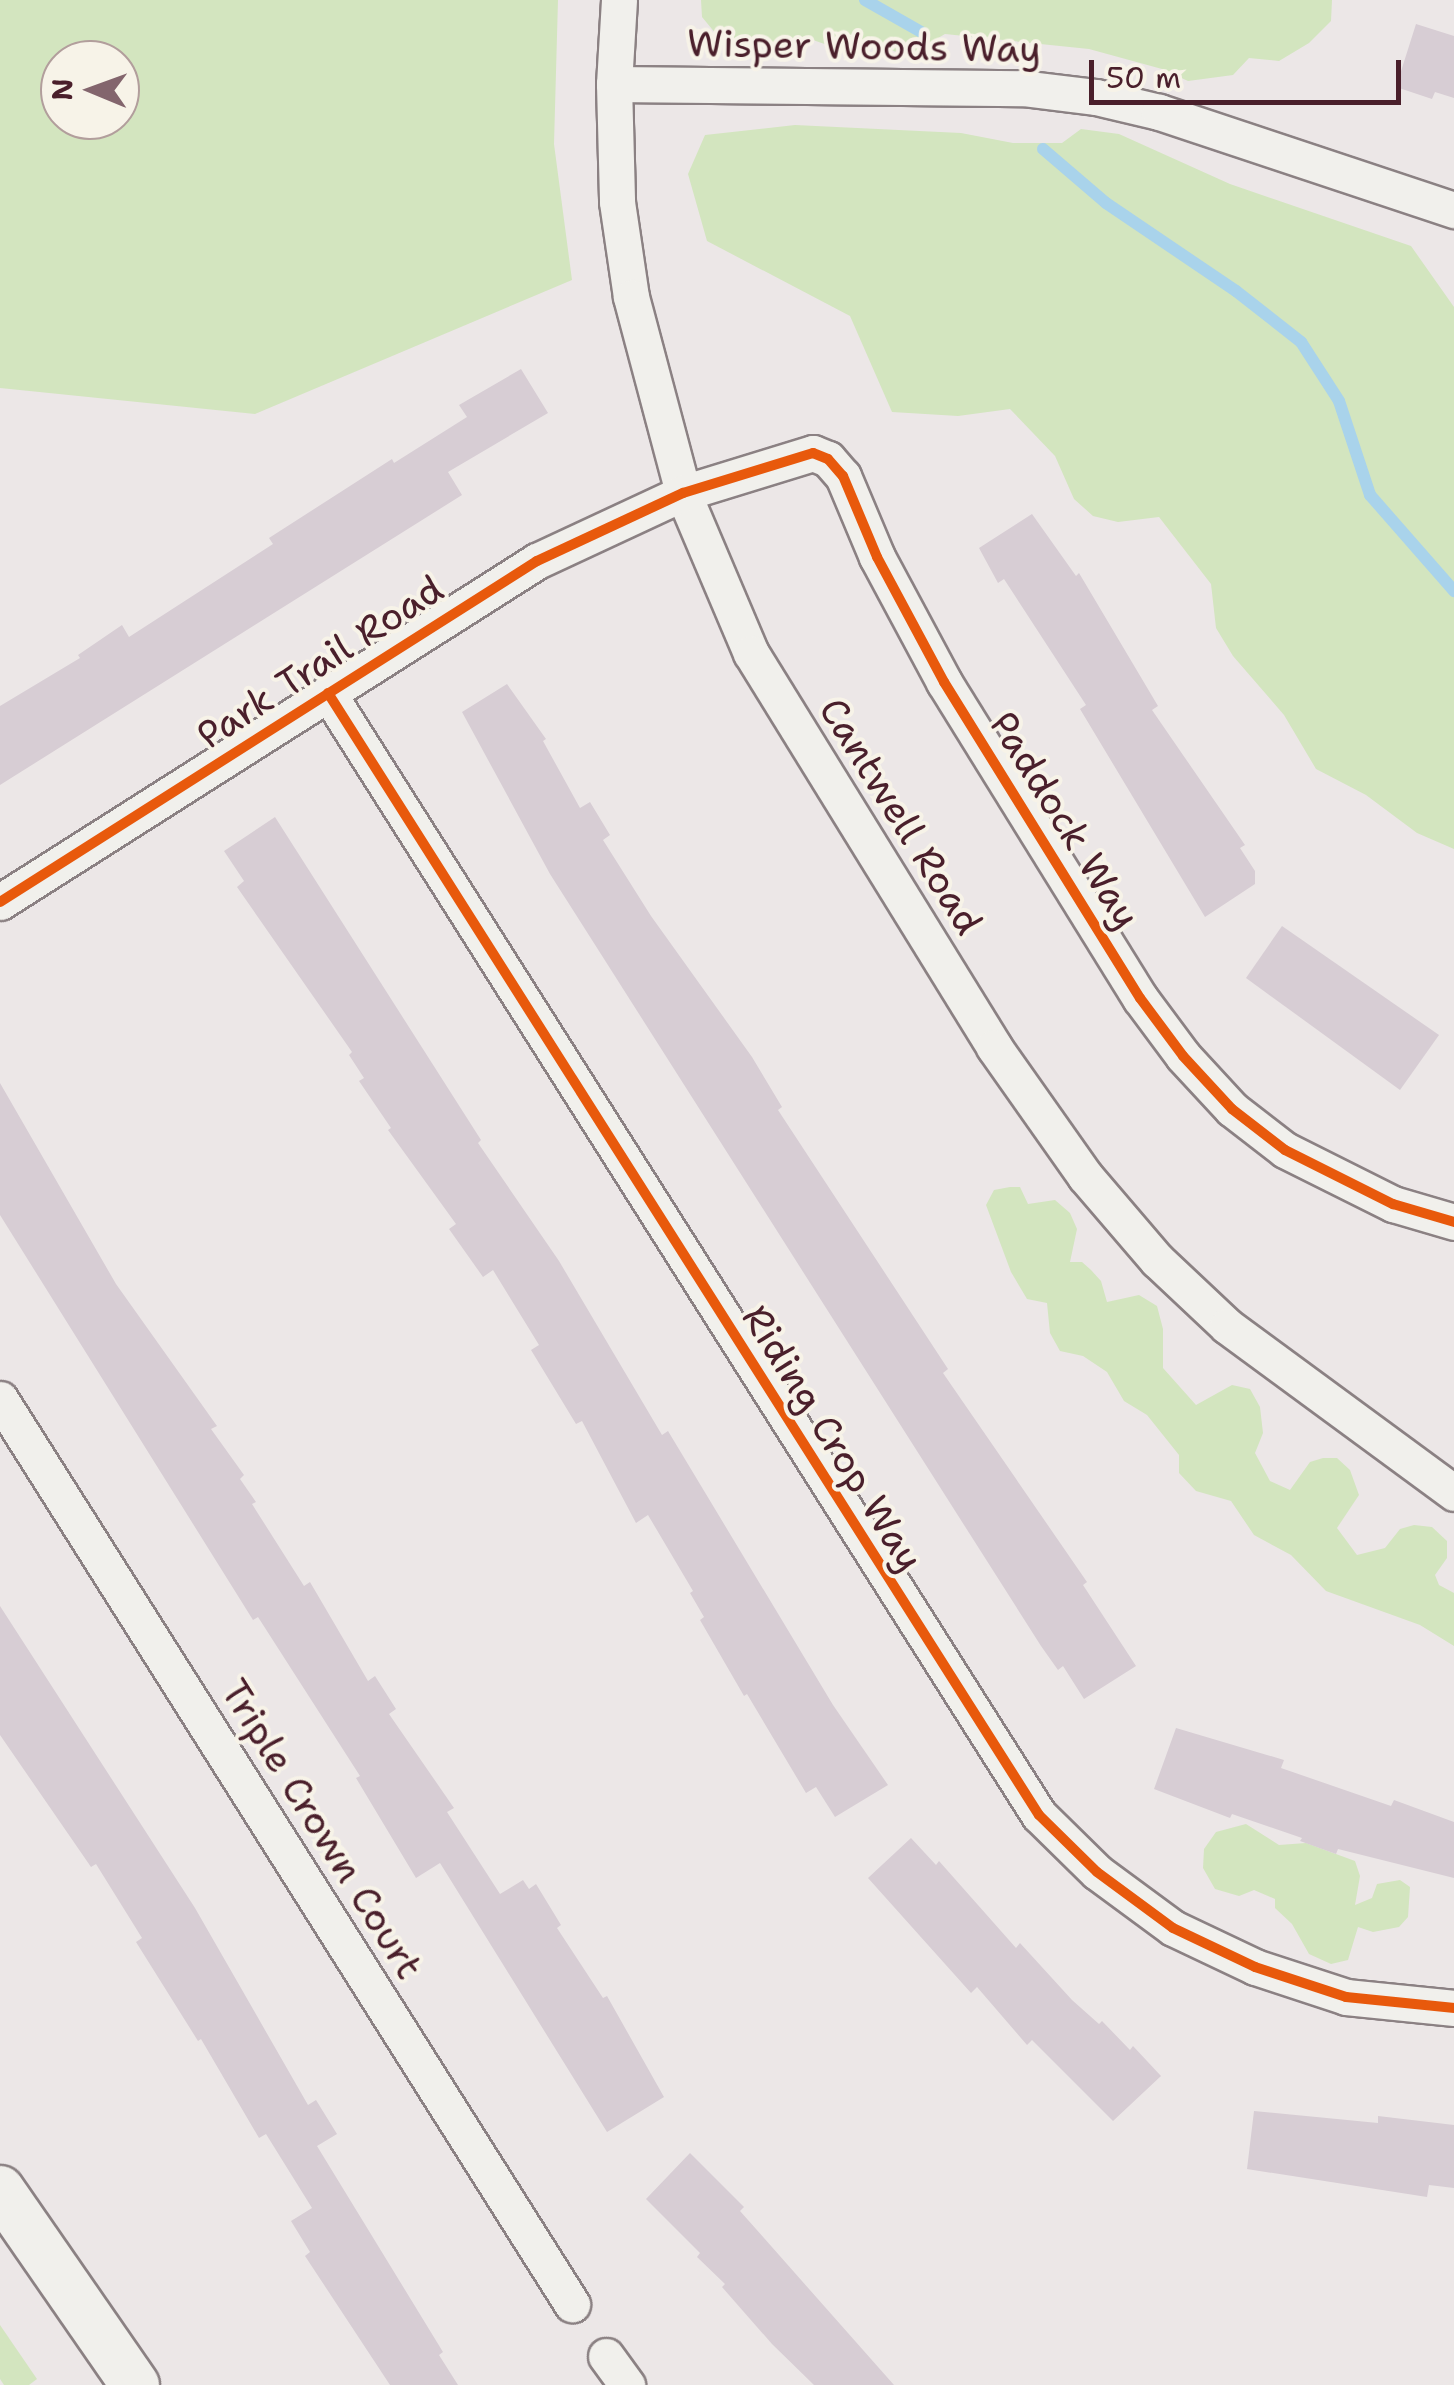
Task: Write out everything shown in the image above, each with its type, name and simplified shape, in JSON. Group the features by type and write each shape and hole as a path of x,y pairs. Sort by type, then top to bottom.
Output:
{"street":[{"name":"Cantwell Road","path":"619,0 614,84 617,202 631,297 682,493 710,565 771,686 994,1047 1084,1176 1157,1260 1227,1326 1454,1494"},
{"name":"Wisper Woods Way","path":"614,84 1022,88 1096,97 1160,112 1454,210"},
{"name":"Paddock Way","path":"682,493 792,457 812,453 828,459 843,476 877,558 944,682 1140,998 1183,1056 1232,1109 1284,1150 1379,1198 1454,1222"},
{"name":"Park Trail Road","path":"0,902 537,561 682,493"},
{"name":"Riding Crop Way","path":"328,693 1039,1814 1098,1872 1173,1928 1255,1967 1346,1997 1454,2008"},
{"name":"Triple Crown Court","path":"0,1399 572,2304"},
{"path":"0,2190 134,2385"},
{"path":"606,2356 627,2385"}],"green space":[{"path":"0,0 558,0 554,144 572,280 255,414 0,388"},
{"path":"701,0 1332,0 1331,21 1309,43 1279,61 1249,58 1233,75 1188,81 1162,69 1089,49 945,34 907,56 875,44 833,47 813,40 737,46 721,40 702,17"},
{"path":"795,125 961,133 1013,143 1062,143 1081,129 1119,134 1230,184 1411,246 1454,307 1454,849 1417,833 1366,795 1316,769 1284,715 1233,656 1216,628 1211,584 1159,517 1118,522 1093,516 1074,499 1055,456 1010,409 958,416 892,412 850,316 707,241 688,174 705,135"},
{"path":"1020,1187 1028,1204 1055,1200 1070,1213 1077,1229 1070,1262 1082,1262 1091,1270 1101,1281 1107,1302 1139,1295 1157,1306 1163,1329 1163,1368 1196,1405 1232,1385 1250,1389 1260,1407 1263,1433 1255,1453 1270,1481 1290,1490 1310,1462 1323,1458 1337,1458 1350,1470 1359,1495 1337,1528 1357,1555 1385,1548 1400,1529 1414,1525 1432,1527 1447,1541 1447,1558 1435,1575 1439,1585 1454,1593 1454,1646 1420,1625 1326,1591 1291,1555 1254,1535 1231,1501 1196,1491 1179,1473 1179,1455 1147,1415 1124,1401 1107,1372 1083,1356 1060,1351 1050,1333 1047,1303 1027,1299 1011,1272 986,1205 994,1190"},
{"path":"1246,1824 1279,1845 1306,1843 1355,1861 1360,1876 1355,1905 1372,1898 1377,1884 1400,1880 1410,1887 1408,1917 1399,1927 1373,1932 1358,1927 1348,1960 1331,1964 1309,1954 1292,1924 1275,1908 1275,1899 1254,1890 1239,1896 1215,1889 1203,1868 1204,1849 1216,1832"},
{"path":"0,2325 37,2379 29,2385 4,2385 0,2379"}],"building":[{"path":"1416,24 1454,36 1454,98 1435,92 1432,99 1396,87"},
{"path":"521,369 548,413 448,472 462,495 0,785 0,706 80,658 78,655 122,625 129,637 273,544 269,538 392,459 394,463 467,417 459,405"},
{"path":"1032,514 1076,576 1079,573 1158,706 1152,710 1245,845 1240,848 1255,871 1255,884 1205,917 1080,709 1086,705 1004,579 998,583 979,548"},
{"path":"507,684 546,739 543,741 580,808 590,802 610,835 603,840 651,916 752,1057 782,1107 778,1110 948,1369 943,1373 1087,1582 1083,1585 1136,1666 1084,1699 1063,1666 1058,1670 1041,1646 550,874 462,712"},
{"path":"275,817 481,1140 478,1143 559,1261 662,1435 668,1431 833,1705 888,1785 835,1817 816,1787 806,1793 700,1620 704,1617 690,1593 693,1591 648,1515 636,1523 582,1421 576,1424 531,1350 539,1345 493,1270 483,1277 449,1229 456,1224 388,1130 391,1128 359,1081 364,1078 349,1055 352,1052 237,887 244,881 224,851"},
{"path":"1282,926 1439,1035 1400,1090 1246,978"},
{"path":"0,1083 116,1284 217,1426 211,1429 244,1475 240,1479 256,1502 252,1504 304,1586 310,1582 368,1681 375,1676 396,1709 389,1714 454,1808 447,1812 500,1894 523,1880 529,1889 536,1884 561,1925 557,1928 603,1998 607,1996 664,2097 607,2132 440,1863 416,1878 356,1778 360,1776 258,1617 253,1620 0,1215"},
{"path":"0,1606 195,1908 308,2105 316,2100 337,2134 317,2146 443,2352 439,2355 458,2385 390,2385 305,2256 310,2252 291,2221 312,2208 266,2134 259,2138 201,2039 198,2041 136,1942 142,1938 96,1864 91,1867 0,1735"},
{"path":"1176,1728 1284,1760 1281,1768 1391,1806 1394,1800 1454,1822 1454,1878 1338,1849 1336,1854 1300,1841 1302,1838 1232,1814 1230,1818 1154,1789"},
{"path":"911,1838 936,1865 939,1861 1016,1948 1020,1943 1072,2000 1099,2024 1102,2021 1130,2050 1133,2046 1161,2076 1113,2121 1032,2040 1027,2045 977,1987 971,1993 868,1878"},
{"path":"1254,2111 1378,2123 1378,2116 1454,2125 1454,2188 1429,2185 1427,2197 1247,2169"},
{"path":"690,2153 744,2207 740,2211 894,2385 814,2385 772,2344 722,2287 725,2284 697,2257 700,2253 646,2199"}],"waterway":[{"path":"865,0 923,33"},
{"path":"1043,149 1106,203 1236,291 1301,342 1339,401 1370,495 1454,591"}],"cycle path":[{"path":"0,902 537,561 683,493 813,453 828,459 843,476 877,557 944,682 1140,998 1183,1056 1232,1109 1285,1150 1393,1204 1454,1222"},
{"path":"328,693 1039,1815 1097,1872 1173,1928 1255,1967 1346,1997 1454,2008"}]}
